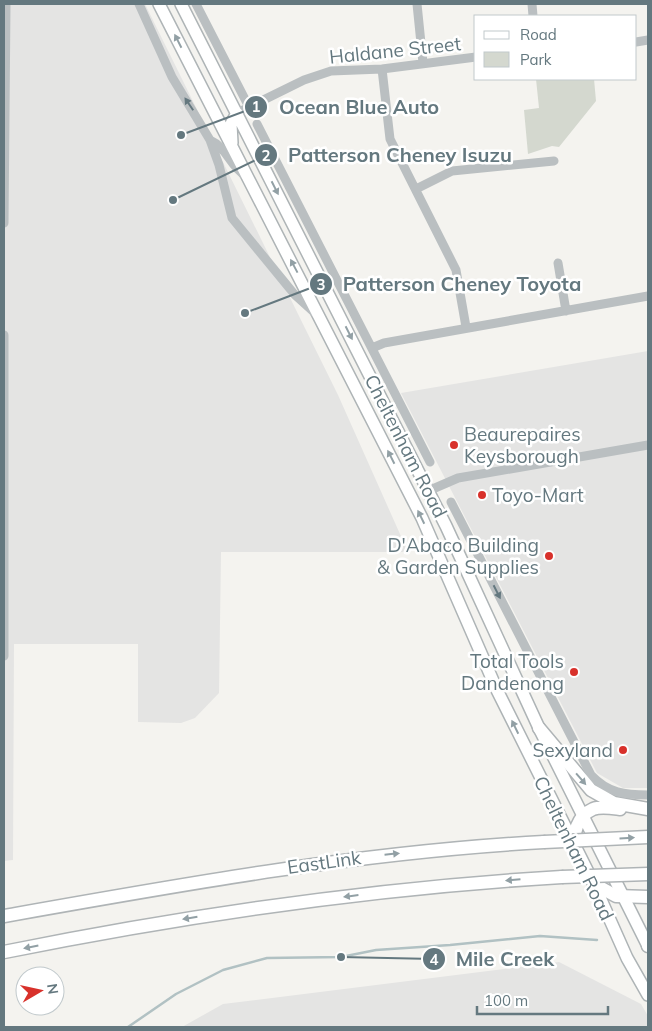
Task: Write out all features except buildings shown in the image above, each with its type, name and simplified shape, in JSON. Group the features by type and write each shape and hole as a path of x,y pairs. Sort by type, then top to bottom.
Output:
{"highway":[{"path":"539,728 585,785 599,795 622,805 648,810"},
{"path":"575,850 574,834 583,817 592,809 648,810"},
{"name":"EastLink","path":"4,916 240,874 381,855 461,847 648,837"},
{"path":"4,909 240,874"},
{"name":"EastLink","path":"4,952 123,928 246,909 367,894 562,877 648,874"},
{"path":"594,884 608,893 624,897 648,897"}],"main road":[{"name":"Cheltenham Road","path":"158,4 322,320 413,501 496,690 648,995"},
{"name":"Cheltenham Road","path":"181,4 446,526 539,728 648,945"},
{"path":"232,147 231,124 237,114"},
{"path":"413,501 428,491"}],"street":[{"path":"4,223 6,4"},
{"name":"Cheltenham Road","path":"139,4 172,77 210,140 219,165 232,218 295,295 322,320"},
{"path":"196,4 249,108"},
{"path":"417,4 423,63"},
{"name":"Haldane Street","path":"237,114 304,80 331,70 382,69 474,57"},
{"path":"382,69 390,139 456,270 466,327"},
{"name":"Cheltenham Road","path":"257,124 430,462"},
{"path":"210,140 220,145 232,166 247,177"},
{"path":"416,190 452,171 554,161"},
{"path":"558,263 566,311"},
{"path":"372,348 384,343 466,327 648,296"},
{"path":"4,335 4,656"},
{"path":"402,439 410,423"},
{"path":"428,491 458,478 648,445"},
{"name":"Cheltenham Road","path":"451,502 570,738 591,775 611,791 648,796"},
{"path":"446,526 467,534"},
{"path":"566,762 570,738"}],"shaded area":[{"path":"4,4 145,4 338,395 408,552 221,552 219,693 195,718 181,723 138,722 138,644 14,644 13,860 4,861"},
{"path":"648,351 648,788 623,788 597,773 401,393"},
{"path":"559,962 641,1004 648,1016 648,1027 182,1027 223,1004"}],"green space":[{"path":"536,80 594,80 596,101 559,147 552,146 528,154 524,110 539,108"}],"waterway":[{"path":"128,1027 176,994 223,970 267,958 341,957 376,950 540,936 597,940"}],"place":[{"name":"Ocean Blue Auto","path":"181,135"},
{"name":"Patterson Cheney Isuzu","path":"173,200"},
{"name":"Patterson Cheney Toyota","path":"245,313"},
{"name":"Beaurepaires Keysborough","path":"454,445"},
{"name":"Toyo-Mart","path":"482,495"},
{"name":"D'Abaco Building & Garden Supplies","path":"549,556"},
{"name":"Total Tools Dandenong","path":"574,672"},
{"name":"Sexyland","path":"623,750"},
{"name":"Mile Creek","path":"341,957"}]}
